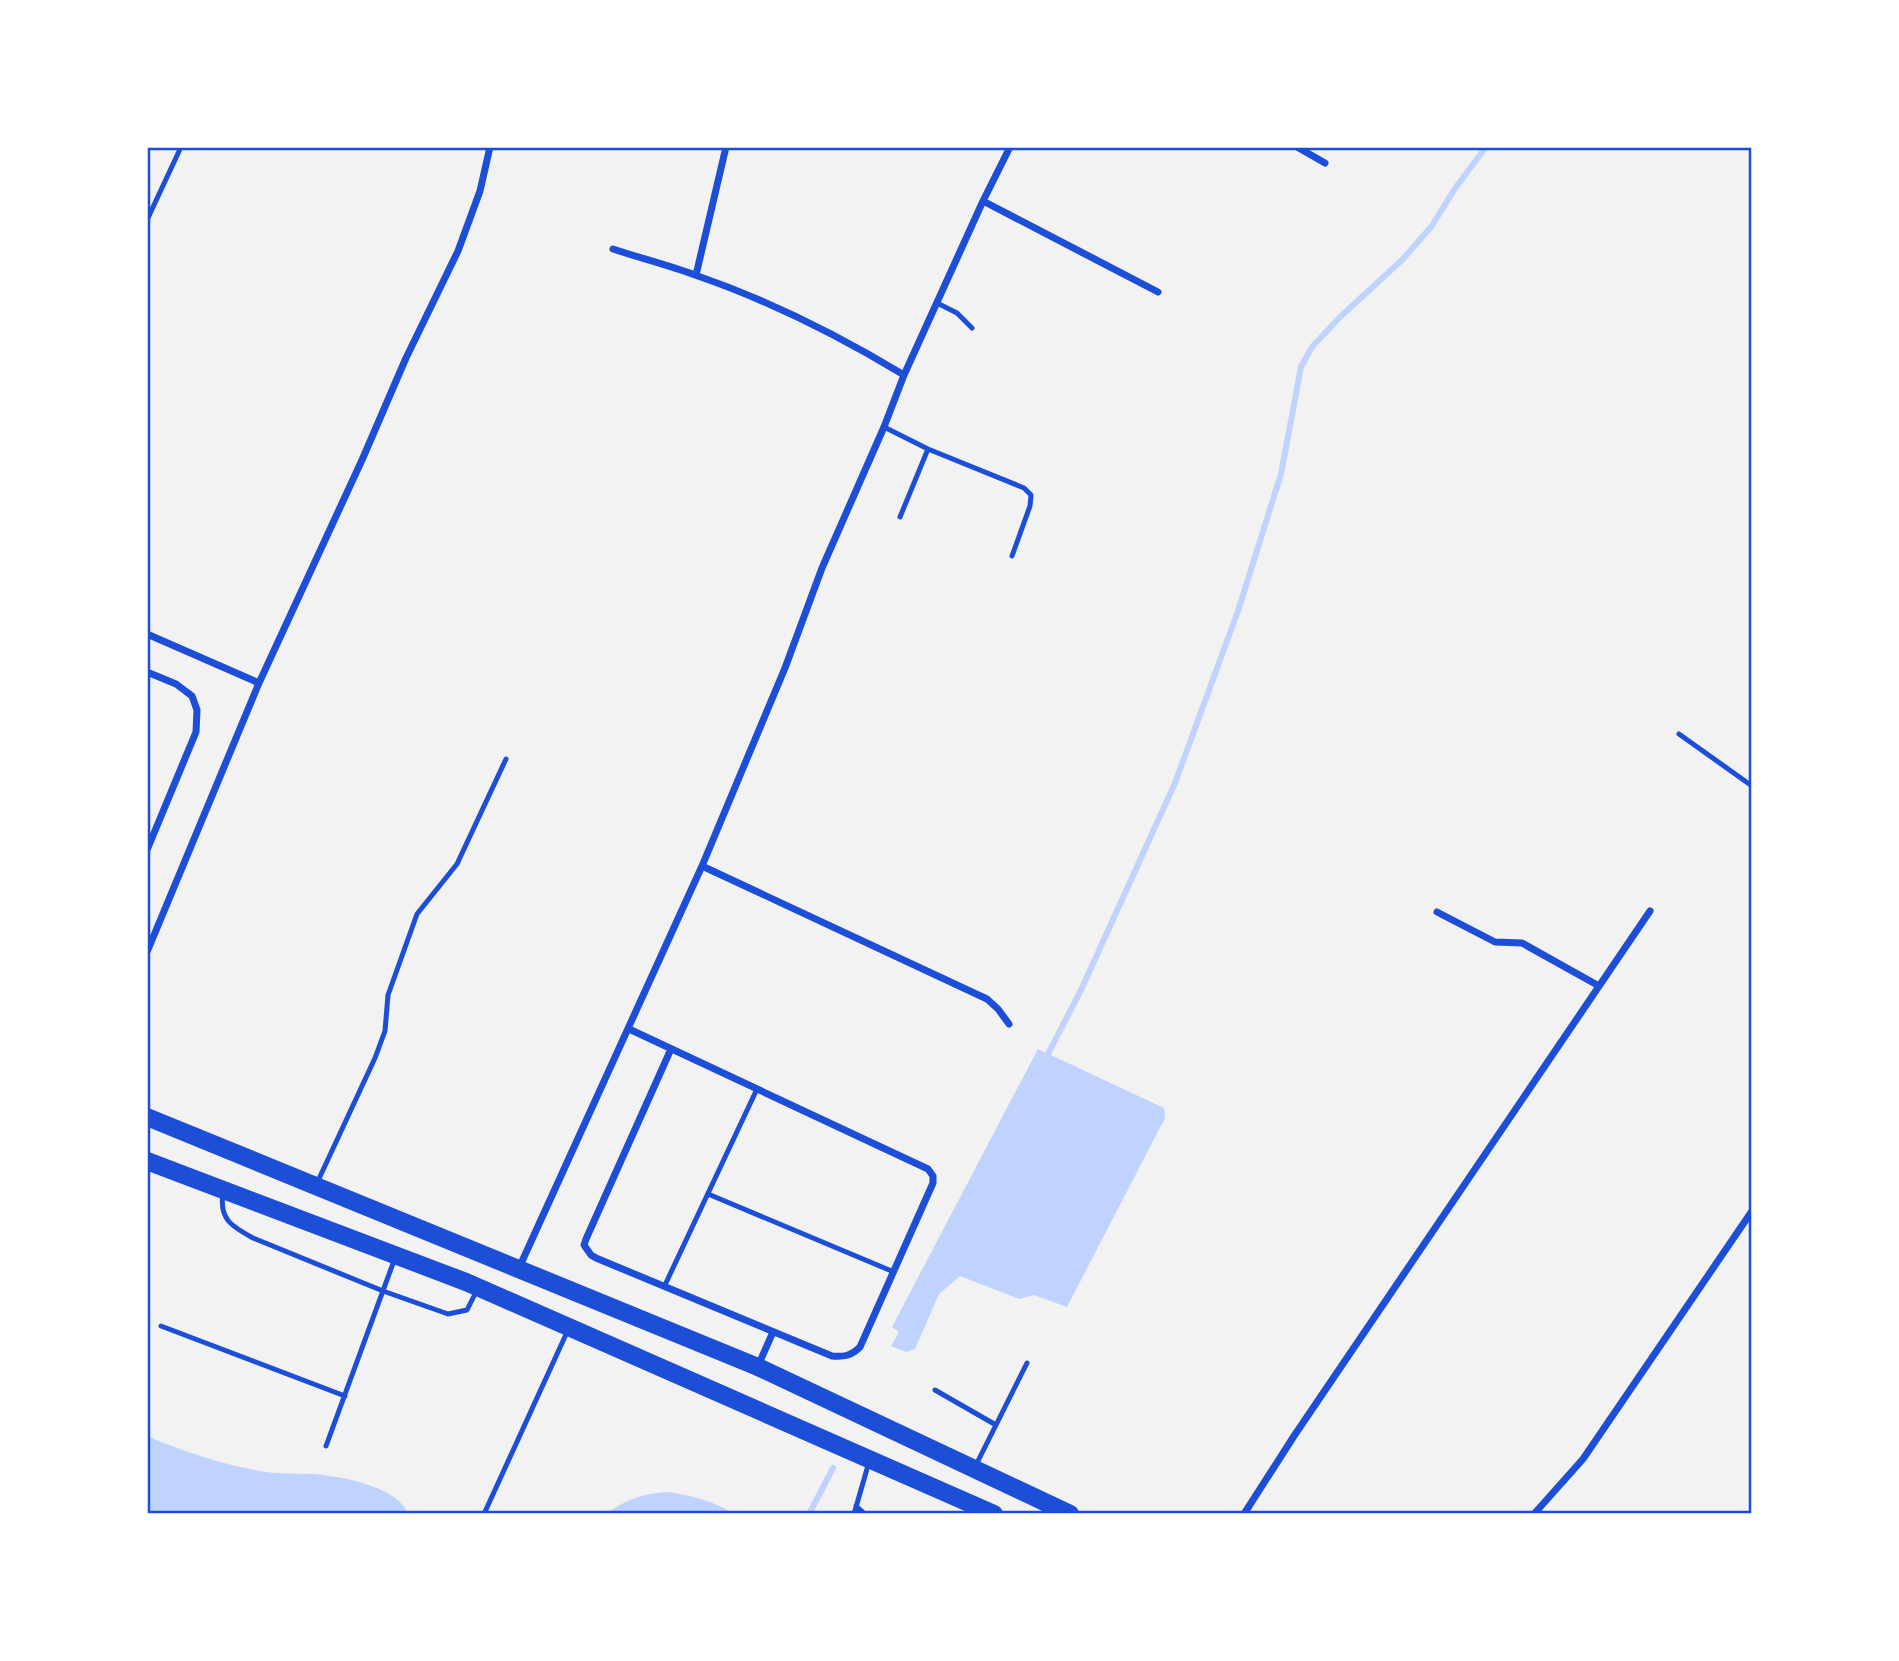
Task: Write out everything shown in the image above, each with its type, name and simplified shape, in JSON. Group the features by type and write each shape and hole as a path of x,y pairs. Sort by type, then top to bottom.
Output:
{"main road":[{"path":"147,1118 758,1367 1070,1514"},
{"path":"147,1161 478,1288 994,1514"}],"street":[{"path":"147,952 259,683 406,358 458,251 480,191 490,147"},
{"path":"695,275 726,147"},
{"path":"519,1269 702,866 785,668 822,568 904,375 982,201 1010,147"},
{"path":"1297,147 1325,163"},
{"path":"982,201 1158,292"},
{"path":"613,249 695,275 815,326 858,347 904,375"},
{"path":"147,634 259,683"},
{"path":"147,672 176,684 192,696 197,710 197,732 147,850"},
{"path":"702,866 987,999 1009,1024"},
{"path":"1244,1514 1650,911"},
{"path":"1437,912 1495,942 1522,943 1599,986"},
{"path":"629,1029 931,1172 933,1183 860,1347 854,1353 832,1356 591,1255 584,1245 671,1049"},
{"path":"1534,1514 1583,1459 1752,1211"},
{"path":"758,1367 772,1332"}],"lane":[{"path":"147,220 181,147"},
{"path":"937,303 957,313 972,328"},
{"path":"884,427 928,449 1024,488 1031,495 1030,506 1012,556"},
{"path":"900,517 928,449"},
{"path":"1679,734 1752,786"},
{"path":"316,1185 382,1040 388,995 417,914 457,864 506,758"},
{"path":"665,1285 757,1089"},
{"path":"224,1190 221,1208 227,1220 237,1229 383,1291 448,1314 467,1310 478,1288"},
{"path":"708,1194 894,1272"},
{"path":"326,1446 396,1255"},
{"path":"160,1326 345,1396"},
{"path":"484,1514 569,1327"},
{"path":"973,1470 1027,1363"},
{"path":"935,1391 996,1425"},
{"path":"854,1514 870,1459"},
{"path":"856,1506 865,1514"}],"water":[{"path":"1038,1049 1164,1108 1165,1118 1067,1307 1034,1295 1019,1299 960,1276 939,1294 915,1349 906,1352 891,1346 899,1332 892,1327"},
{"path":"147,1436 205,1457 250,1469 322,1475 363,1483 396,1498 408,1514 147,1514"},
{"path":"667,1492 702,1499 734,1514 606,1514 635,1498"}],"waterway":[{"path":"1048,1054 1081,990 1175,783 1238,611 1281,474 1301,367 1312,347 1403,259 1431,227 1486,147"},
{"path":"809,1514 833,1468"}]}
